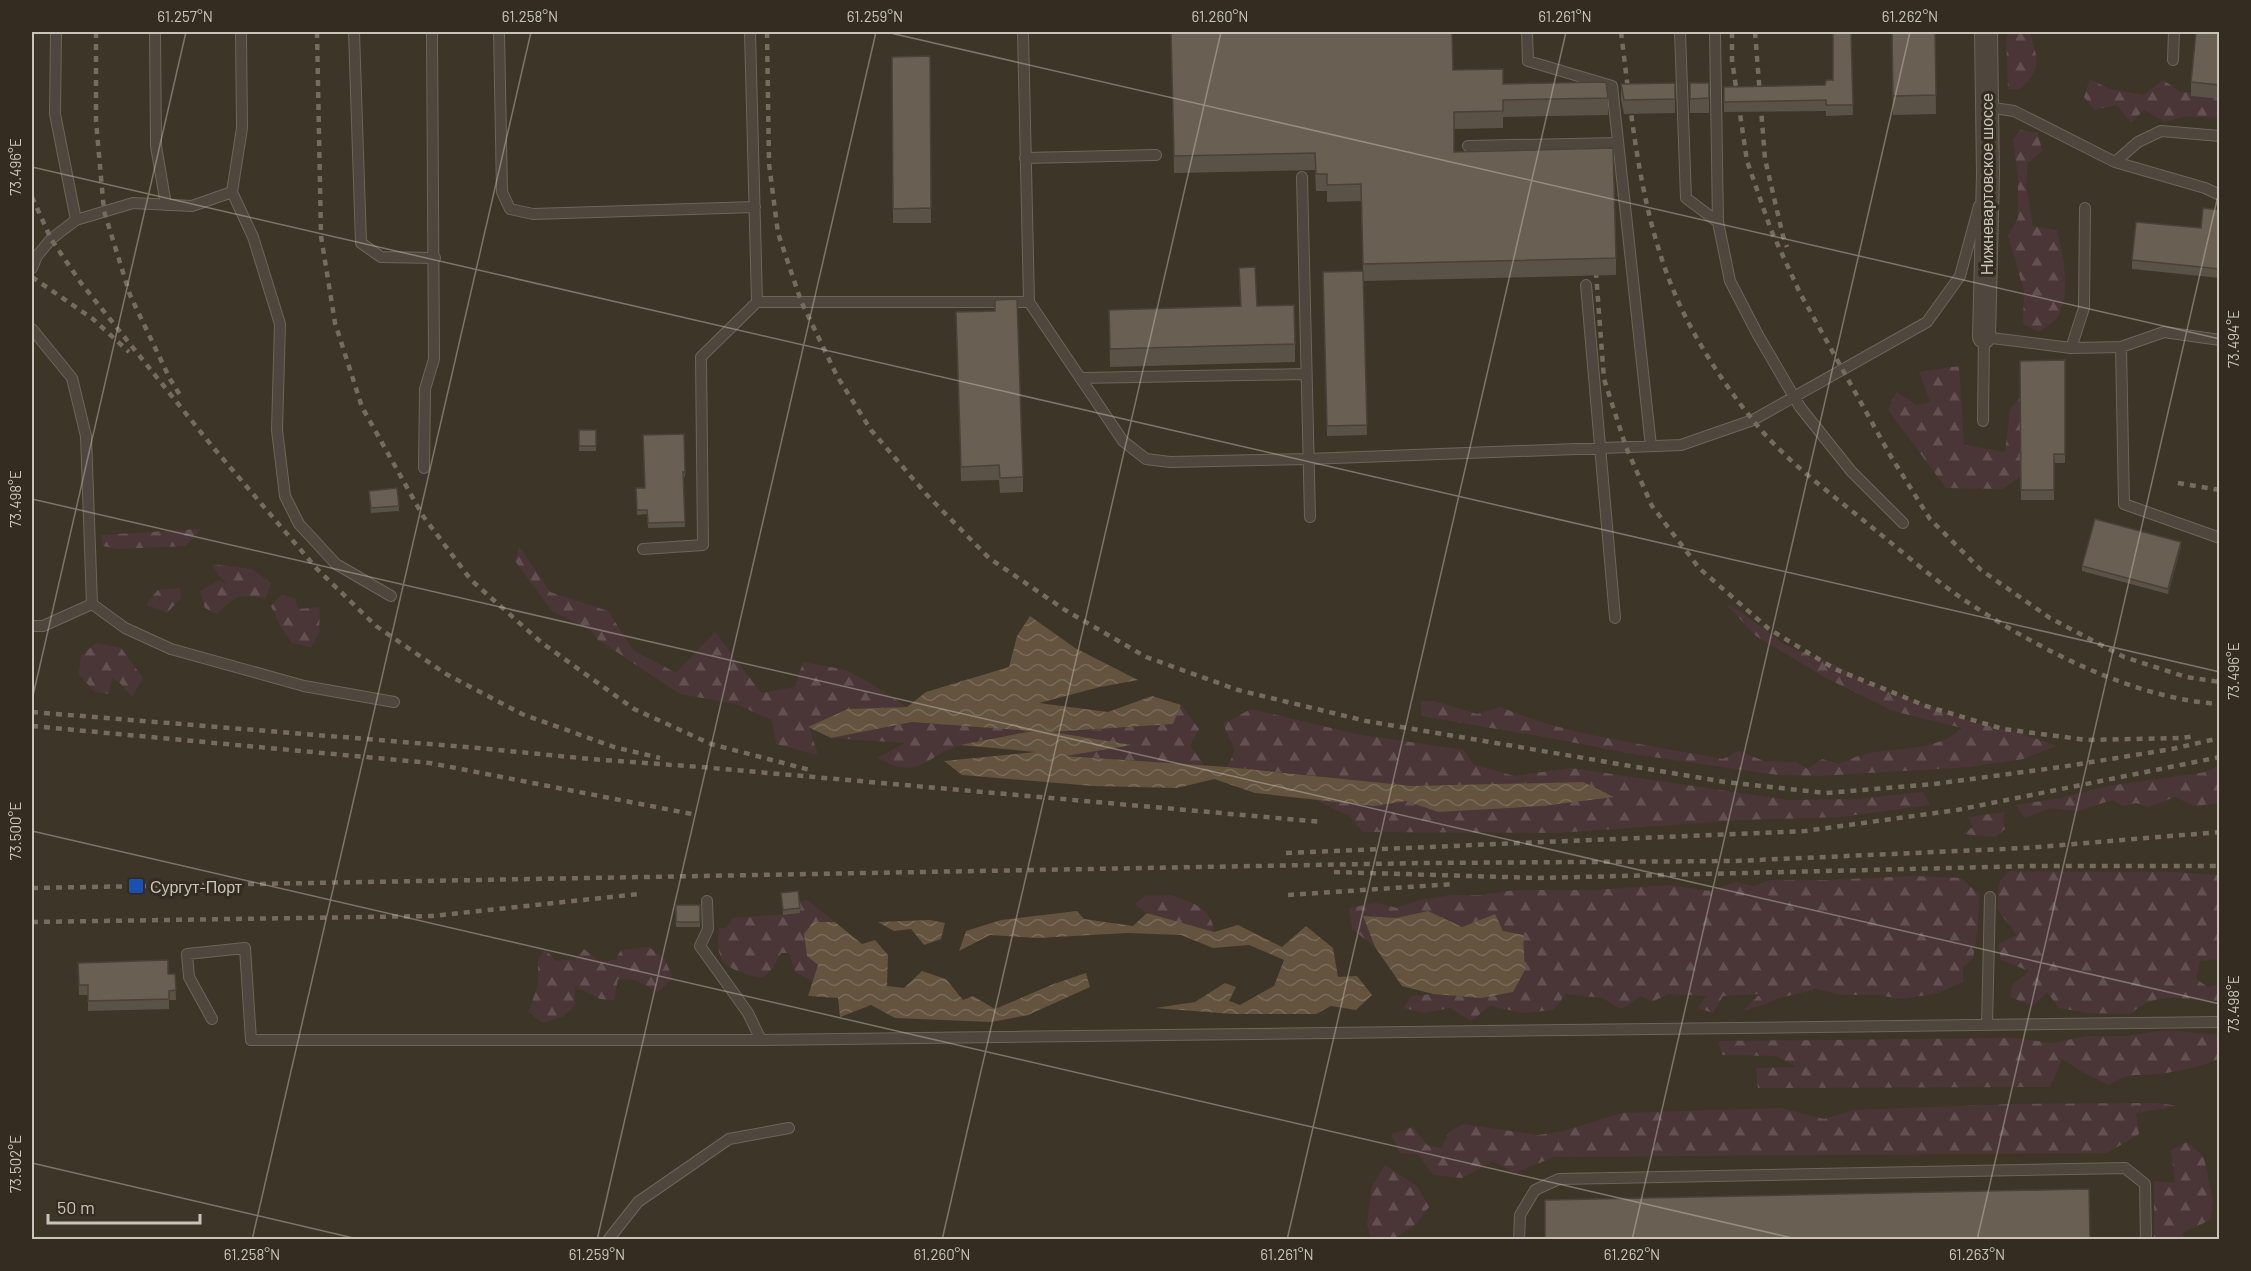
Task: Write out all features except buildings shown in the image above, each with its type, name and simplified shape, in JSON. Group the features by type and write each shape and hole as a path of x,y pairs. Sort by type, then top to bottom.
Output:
{"street":[{"name":"Нижневартовское шоссе","path":"1984,337 1988,174 1986,32"}],"lane":[{"path":"56,32 55,114 76,220"},
{"path":"155,32 156,146 166,205"},
{"path":"241,32 242,128 232,192 253,237 280,324 277,430 285,496 299,524 336,564 391,596"},
{"path":"354,32 361,243 381,257 435,258"},
{"path":"424,468 425,389 434,359 432,32"},
{"path":"499,32 502,192 510,209 533,213 755,207"},
{"path":"750,32 757,302"},
{"path":"1023,32 1029,302 1123,441 1146,459 1170,462 1308,459 1681,445 1753,420 1927,322 1960,276 1988,174"},
{"path":"1527,32 1528,61 1612,86 1651,446"},
{"path":"1680,32 1686,198 1718,222"},
{"path":"1715,32 1718,222 1730,281 1800,407 1851,471 1903,523"},
{"path":"2173,60 2174,32"},
{"path":"1987,107 2014,111 2115,162 2205,188 2220,195"},
{"path":"2115,162 2138,142 2161,131 2220,136"},
{"path":"1468,146 1618,142"},
{"path":"1025,158 1156,155"},
{"path":"1302,177 1310,517"},
{"path":"32,268 34,252 76,220 133,204 192,206 232,192"},
{"path":"2071,348 2084,308 2085,208"},
{"path":"1586,285 1615,618"},
{"path":"643,549 702,545 701,357 757,302 1029,302"},
{"path":"32,329 72,378 86,436 93,604"},
{"path":"1983,421 1984,337 2071,348 2121,347 2163,333 2220,340"},
{"path":"2121,347 2124,504 2220,538"},
{"path":"1080,378 1306,374"},
{"path":"32,626 43,626 93,604"},
{"path":"93,604 125,628 171,649 304,686 394,702"},
{"path":"1987,1025 1990,897"},
{"path":"707,902 708,929 700,946 748,1013 761,1040"},
{"path":"212,1019 189,977 188,954 244,948 251,1040 761,1040 2220,1022"},
{"path":"608,1239 638,1202 729,1139 789,1128"},
{"path":"1519,1239 1520,1215 1535,1190 1559,1179 2125,1168 2145,1184 2146,1239"}],"green space":[{"path":"2009,32 2030,32 2035,50 2035,70 2019,90 2008,89 2006,39"},
{"path":"2090,79 2110,89 2143,95 2163,80 2181,92 2219,93 2219,118 2186,116 2165,122 2144,110 2131,123 2117,105 2094,110 2084,97"},
{"path":"2020,130 2038,133 2042,151 2028,163 2026,185 2033,226 2057,230 2065,274 2062,308 2057,318 2039,332 2023,324 2024,291 2008,236 2018,218 2018,177 2013,139"},
{"path":"1959,366 1964,445 2005,452 2010,409 2020,398 2021,476 2003,489 1946,488 1888,410 1896,392 1917,405 1930,402 1919,372"},
{"path":"201,529 186,546 117,549 103,546 101,535"},
{"path":"519,546 550,592 608,611 633,650 676,673 715,632 761,693 795,687 803,662 846,670 907,707 848,710 809,727 818,755 776,744 772,720 736,704 680,694 597,639 591,630 552,611 515,561"},
{"path":"212,564 252,569 271,583 266,599 250,596 239,597 217,614 205,608 200,591 218,581 227,583 219,576"},
{"path":"180,588 181,598 167,613 147,605 158,590"},
{"path":"281,595 295,598 299,609 320,607 319,634 311,647 292,643 280,626 271,606"},
{"path":"1726,604 1741,612 1785,645 1837,666 1872,686 1973,722 2020,733 2056,746 2023,759 1970,767 1819,776 1778,775 1639,755 1421,716 1421,701 1434,701 1477,714 1501,707 1553,725 1610,739 1723,759 1738,751 1764,761 1796,762 1808,769 1822,759 1839,764 1865,754 1929,745 1952,736 1962,728 1893,711 1826,678 1756,636"},
{"path":"96,643 121,648 143,678 132,697 121,684 112,678 109,694 95,692 78,674 81,656"},
{"path":"1181,705 1199,729 1190,746 1205,766 1062,755 1129,745 1048,733 1173,724"},
{"path":"1251,709 1356,734 1464,750 1473,764 1514,776 1571,768 1789,800 1855,799 1923,792 1930,805 1841,817 1742,820 1557,833 1363,832 1349,816 1314,799 1373,806 1406,801 1438,812 1583,782 1412,786 1227,767 1235,751 1223,724"},
{"path":"912,722 1035,731 962,745 949,749 922,764 904,768 877,758 905,743 831,738"},
{"path":"2219,765 2219,803 2194,806 2175,797 2149,807 2136,803 2123,806 2112,800 2078,811 2050,808 2025,818 2016,805 2060,798 2108,786 2206,772"},
{"path":"2005,812 2003,818 2005,829 1995,837 1963,834 1973,827 1968,817"},
{"path":"2009,871 2175,872 2219,875 2219,959 2200,961 2196,979 2208,987 2219,985 2219,1001 2162,998 2141,1006 2130,1014 2088,1013 2059,1008 2047,992 2033,1006 2010,997 2012,985 2029,971 2001,960 1998,944 2017,935 1997,909 1999,882"},
{"path":"1914,876 1961,878 1979,894 1978,926 1973,959 1963,967 1963,982 1938,993 1902,999 1876,995 1842,995 1816,989 1743,1011 1760,994 1723,996 1713,1013 1698,1008 1706,996 1668,994 1652,1002 1641,996 1621,1009 1602,998 1566,994 1553,1010 1523,1013 1490,1006 1471,1021 1450,1008 1424,1013 1404,1008 1411,996 1433,994 1481,998 1503,931 1494,914 1462,927 1428,911 1396,918 1363,916 1375,947 1352,929 1349,908 1376,903 1397,908 1420,900 1452,895 1481,895 1516,890 1593,890 1670,885 1710,891 1735,882 1754,886 1770,880"},
{"path":"1171,895 1205,911 1214,932 1147,913 1134,904 1145,896"},
{"path":"807,900 835,922 813,922 818,965 813,981 795,972 789,953 781,953 773,968 762,978 733,969 726,964 719,950 719,928 726,928 733,918 799,913 799,901"},
{"path":"649,947 665,960 673,978 658,992 635,980 618,979 614,1000 600,999 575,986 575,1005 564,1016 543,1023 528,1012 538,986 538,960 545,949 556,961 576,959 584,949 600,962 615,960 621,950"},
{"path":"2166,1030 2219,1035 2219,1059 2175,1072 2127,1076 2109,1085 2062,1059 2050,1087 1758,1088 1756,1068 1796,1067 1776,1056 1722,1055 1718,1041 2015,1038 2052,1043 2087,1036 2126,1036"},
{"path":"2158,1103 2178,1106 2136,1113 2139,1134 2107,1153 1554,1157 1515,1173 1493,1161 1462,1178 1433,1175 1418,1154 1400,1153 1391,1134 1413,1127 1427,1145 1441,1148 1449,1132 1463,1124 1538,1135 1564,1131 1621,1113 1781,1108 1824,1119 1854,1110 2011,1104"},
{"path":"2187,1142 2204,1157 2213,1201 2210,1220 2182,1233 2184,1239 2154,1239 2154,1181 2175,1183 2171,1150"},
{"path":"1385,1165 1417,1186 1429,1207 1417,1223 1394,1239 1371,1239 1367,1224 1372,1186"}],"water":[{"path":"1030,616 1075,648 1138,680 1039,703 1108,712 1152,696 1181,705 1173,724 1052,732 1132,745 1066,756 1227,767 1412,786 1583,782 1614,797 1542,806 1438,812 1406,801 1373,806 1255,793 1214,779 1177,788 1093,786 962,775 944,761 1036,752 960,745 1032,731 912,722 831,738 808,727 848,709 907,707 926,692 1009,667 1017,636"},
{"path":"1077,911 1084,919 1133,926 1147,913 1214,932 1238,925 1282,947 1306,926 1333,948 1338,977 1357,976 1372,995 1356,1010 1331,1006 1316,1014 1233,1014 1155,1008 1195,1002 1225,983 1236,987 1229,1001 1240,1005 1274,986 1284,960 1249,945 1213,948 1181,935 1127,933 1038,938 990,935 959,951 966,931 1001,920"},
{"path":"1428,911 1462,927 1495,914 1503,931 1523,935 1525,970 1513,992 1481,998 1433,994 1402,986 1375,947 1363,916 1396,918"},
{"path":"930,920 945,923 941,939 924,945 911,929 894,931 878,922"},
{"path":"813,922 835,922 862,944 875,940 888,955 887,986 904,988 922,971 946,979 963,1000 973,996 995,1009 1086,973 1090,987 1028,1015 991,1022 895,1018 871,1005 840,1017 838,998 808,996 818,965 807,956 804,934"}],"railway":[{"path":"96,32 96,121 104,211 130,295 180,395"},
{"path":"317,32 321,236 335,323 362,407 423,516 471,580 542,643 634,709 711,744 810,770"},
{"path":"767,32 769,164 778,233 801,301 837,376 871,430 927,495 989,558 1065,610 1146,657 1238,690 1366,721 1725,782 1826,793 1934,784 2061,767 2172,749 2220,738"},
{"path":"1621,32 1639,165 1653,231 1663,263 1682,310 1709,359 1765,434 1807,474 1936,580 2019,634 2084,667 2118,681 2187,700 2220,704"},
{"path":"1732,32 1732,60 1747,161 1771,230 1800,293 1890,455 1930,519 1981,570 2050,618 2124,657 2186,677 2220,682"},
{"path":"1755,32 1765,159 1787,247"},
{"path":"32,197 51,239 81,283 212,446 317,569 376,626 446,674 522,714 614,747 660,758"},
{"path":"1595,260 1604,379 1626,447 1652,506 1699,568 1769,629 1835,669 1926,706 2003,729 2087,740 2196,736"},
{"path":"32,277 93,319 129,352"},
{"path":"2178,483 2220,490"},
{"path":"32,712 701,767 1322,822"},
{"path":"32,726 430,763 697,815"},
{"path":"1286,853 1805,831 1957,810 2220,757"},
{"path":"32,888 1423,863 1735,861 2025,848 2220,832"},
{"path":"1334,872 1538,878 2032,866 2220,866"},
{"path":"1288,895 1454,884"},
{"path":"32,922 432,916 639,894"}],"place":[{"name":"Сургут-Порт","path":"136,886"}]}
